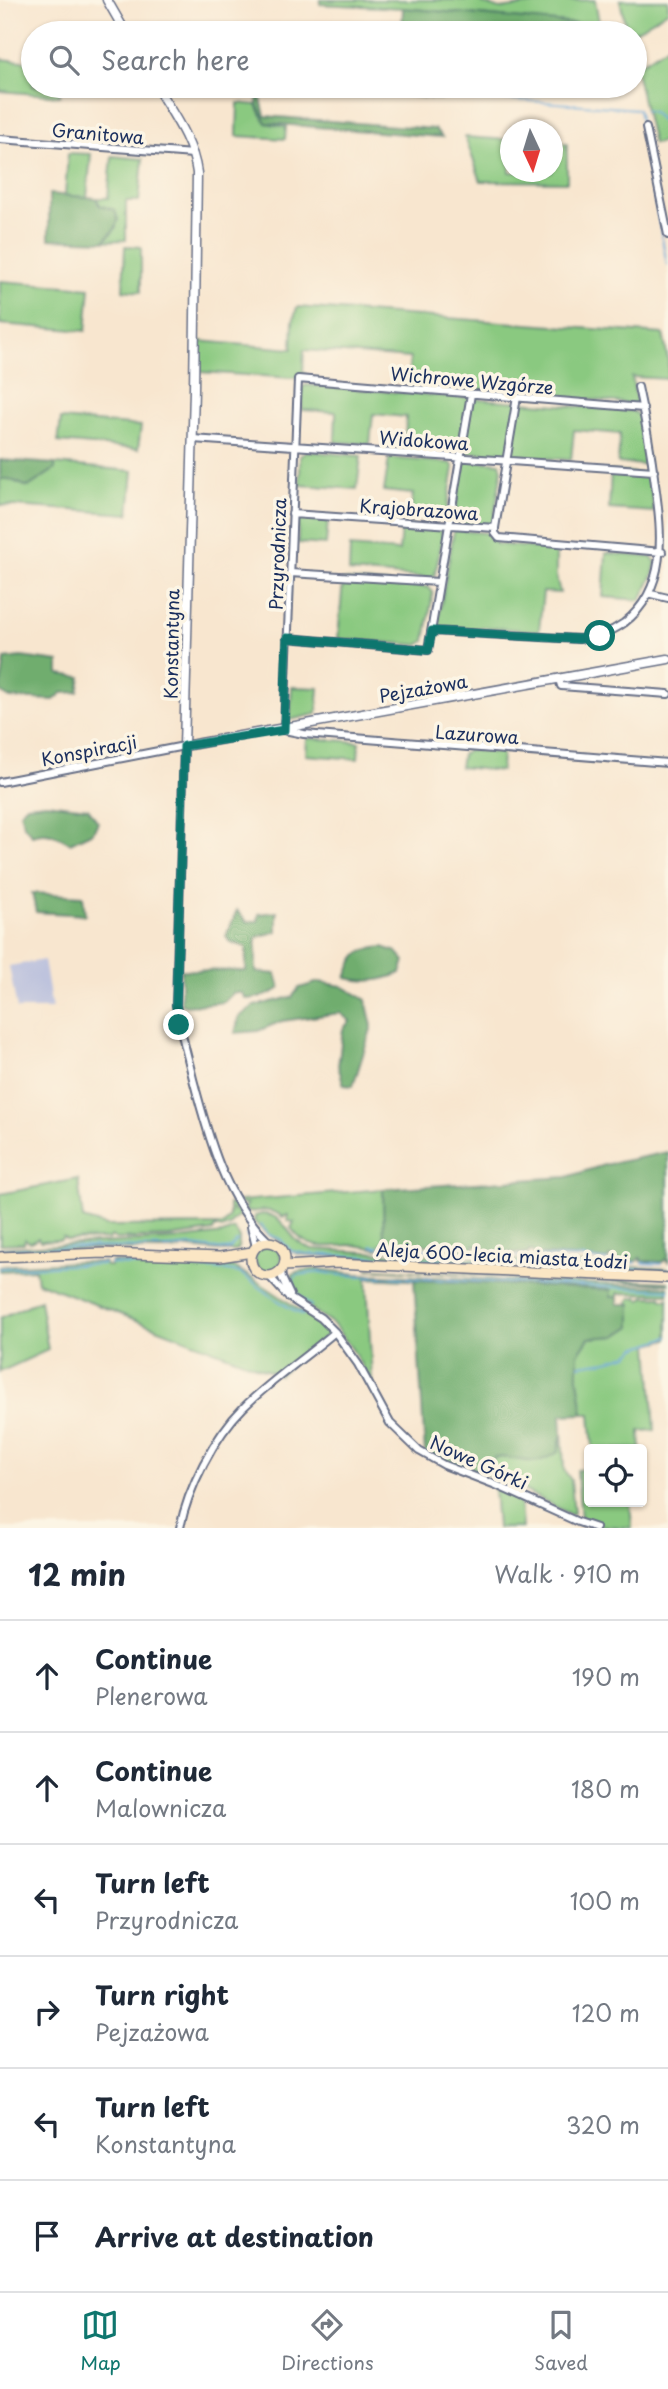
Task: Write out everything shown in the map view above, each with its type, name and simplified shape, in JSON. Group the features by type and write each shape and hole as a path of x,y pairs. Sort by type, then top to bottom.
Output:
{"main road":[{"path":"0,1257 107,1253 220,1257 252,1265 257,1272 269,1276 282,1268 285,1255 277,1245 269,1242 254,1250 220,1257"},
{"path":"252,1265 254,1250"},
{"name":"Aleja 600-lecia miasta Łodzi","path":"285,1255 335,1262 668,1278"},
{"name":"Aleja 600-lecia miasta Łodzi","path":"282,1268 335,1262"}],"street":[{"path":"107,0 119,21"},
{"name":"Konstantyna","path":"163,98 186,137 197,173 193,439 176,1005 204,1123 216,1157 249,1221"},
{"path":"646,128 668,235"},
{"name":"Granitowa","path":"0,139 193,154"},
{"name":"Wichrowe Wzgórze","path":"298,379 643,408"},
{"name":"Przyrodnicza","path":"284,730 298,379"},
{"path":"432,631 579,639 610,632 634,616 651,594 659,575 662,552 654,471 638,387"},
{"path":"287,638 428,650 471,394"},
{"path":"495,528 517,397"},
{"name":"Widokowa","path":"193,439 654,471"},
{"name":"Krajobrazowa","path":"292,514 495,528 499,538 662,552"},
{"path":"290,573 439,582"},
{"path":"651,594 668,598"},
{"name":"Pejzażowa","path":"184,746 668,659"},
{"path":"559,679 561,686 668,694"},
{"name":"Lazurowa","path":"284,730 303,734 668,762"},
{"name":"Konspiracji","path":"0,782 184,746"},
{"path":"249,1221 269,1242"},
{"path":"249,1221 255,1238 254,1250"},
{"path":"282,1268 283,1281 293,1300"},
{"name":"Nowe Górki","path":"269,1276 293,1300 321,1318 335,1332 358,1364 390,1423 419,1451 444,1465 596,1528"},
{"path":"180,1528 204,1463 222,1432 243,1408 335,1332"}],"shaded area":[{"path":"44,960 52,1009 17,1009 9,966"}],"green space":[{"path":"320,0 480,0 481,3 500,9 557,1 595,0 599,21 545,21 403,8 320,4"},
{"path":"620,0 668,0 668,11 647,24 647,21 624,21"},
{"path":"403,8 545,21 402,21"},
{"path":"668,46 668,141 653,144 642,98 647,98 647,59"},
{"path":"0,59 21,61 21,93 0,91"},
{"path":"257,98 261,98 265,116 435,129 442,137 266,123 257,105"},
{"path":"238,103 257,105 266,123 286,127 285,139 237,136"},
{"path":"465,137 500,139 500,181 481,181"},
{"path":"563,144 567,144 567,182 563,182"},
{"path":"68,153 91,154 87,197 65,196"},
{"path":"112,156 143,159 139,201 126,201 126,240 104,241 115,229 96,198 108,198"},
{"path":"49,194 96,198 99,205 115,210 118,220 115,229 104,241 49,239"},
{"path":"125,246 141,247 141,292 123,290"},
{"path":"0,281 90,288 86,331 0,324"},
{"path":"297,307 663,334 668,379 632,377 637,404 408,384 410,358 304,350 303,371 307,376 292,378 200,372 200,341 292,349 293,322"},
{"path":"306,385 633,411 639,416 648,462 645,465 618,463 620,434 574,430 571,460 405,448 406,417 373,414 370,444 335,442 336,412 302,410 302,388"},
{"path":"61,419 141,426 138,449 58,442"},
{"path":"306,451 361,456 357,489 300,485 300,456"},
{"path":"389,458 451,463 454,468 446,516 440,520 410,517 413,494 384,491"},
{"path":"0,460 55,464 55,469 28,487 9,479 0,479"},
{"path":"463,460 500,463 502,469 493,525 454,522"},
{"path":"55,464 133,471 129,514 0,505 0,479 9,479 28,487 55,469"},
{"path":"611,471 647,474 654,512 609,509"},
{"path":"303,518 328,520 326,545 298,543 298,522"},
{"path":"401,526 439,528 443,535 435,575 431,578 349,572 350,547 399,551"},
{"path":"454,530 487,533 497,544 556,550 556,576 560,593 543,592 539,631 483,627 472,630 437,628"},
{"path":"606,553 651,557 656,562 641,600 603,597"},
{"path":"343,580 428,587 433,592 425,641 419,645 338,639"},
{"path":"21,657 59,662 59,674 81,677 78,692 62,693 54,700 10,698 0,692 5,659"},
{"path":"292,687 319,688 317,714 290,720"},
{"path":"307,738 359,742 358,759 306,755"},
{"path":"468,750 502,753 501,771 460,767 462,755"},
{"path":"46,803 88,808 98,822 93,832 70,843 52,834 32,835 24,825 20,812 27,805"},
{"path":"32,893 83,896 85,915 36,912"},
{"path":"237,910 247,922 258,921 259,914 277,912 277,931 256,938 256,972 276,974 280,988 255,998 246,999 242,993 233,993 224,1002 187,1006 181,1004 181,970 246,971 246,947 230,942 226,936"},
{"path":"383,947 397,952 405,961 401,973 374,980 346,978 358,955"},
{"path":"319,982 342,986 366,1000 372,1026 353,1086 344,1085 338,1066 343,1029 350,1021 340,1013 282,1021 258,1031 235,1033 239,1017 254,1006 292,997 299,988"},
{"path":"668,1152 668,1262 665,1259 663,1262 641,1261 641,1258 638,1261 614,1260 609,1257 609,1260 534,1254 529,1251 528,1254 479,1250 479,1246 474,1245 474,1250 451,1249 450,1242 445,1242 445,1246 384,1243 383,1189 567,1177 604,1165"},
{"path":"78,1179 83,1219 106,1226 223,1225 229,1217 229,1204 233,1204 235,1208 232,1210 237,1210 239,1216 231,1225 222,1229 215,1227 213,1231 169,1237 116,1239 111,1236 109,1239 67,1240 63,1237 61,1240 40,1241 38,1238 30,1242 25,1239 24,1243 0,1244 0,1194"},
{"path":"383,1189 384,1243 381,1243 379,1249 355,1245 311,1244 297,1236 291,1228 294,1222 288,1221 288,1215 283,1217 265,1210 247,1212 247,1204 241,1204 239,1201"},
{"path":"262,1214 278,1219 297,1241 313,1249 668,1269 668,1274 306,1255 292,1251 261,1229 254,1221 255,1216"},
{"path":"234,1229 239,1236 239,1248 236,1251 181,1247 168,1250 88,1249 0,1253 0,1248 180,1239 223,1234"},
{"path":"384,1243 407,1245 405,1250 385,1249"},
{"path":"268,1246 277,1250 281,1259 277,1268 268,1272 259,1268 255,1259 259,1250"},
{"path":"104,1262 106,1266 110,1266 111,1262 154,1263 155,1267 161,1264 232,1267 282,1298 330,1333 279,1375 37,1282 35,1269 0,1271 0,1266"},
{"path":"318,1269 356,1274 668,1287 668,1294 618,1293 618,1297 611,1297 610,1290 367,1278 370,1381 352,1349 333,1324 293,1296 290,1284 293,1274"},
{"path":"367,1269 668,1282 668,1284"},
{"path":"414,1280 611,1290 611,1297 618,1297 618,1304 631,1304 631,1326 616,1336 589,1338 578,1354 583,1414 561,1415 562,1432 558,1452 534,1461 495,1457 481,1472 425,1453"},
{"path":"631,1298 668,1298 668,1339 649,1344 655,1430 640,1431 641,1444 593,1444 590,1414 583,1414 578,1354 589,1338 616,1336 631,1326 631,1304 628,1302"},
{"path":"40,1300 48,1350 0,1372 0,1318"},
{"path":"562,1432 564,1470 571,1480 574,1514 571,1515 518,1487 481,1472 495,1457 558,1452"},
{"path":"584,1469 584,1507 630,1507 632,1528 595,1525 581,1519 577,1470"},
{"path":"494,1488 520,1499 522,1528 497,1528"}],"waterway":[{"path":"488,98 638,109 667,265"},
{"path":"644,110 653,112 668,127"},
{"path":"261,1225 269,1235 280,1239 291,1251 308,1254 668,1271"},
{"path":"246,1235 251,1241"},
{"path":"0,1250 193,1246 225,1250 230,1249 237,1241"},
{"path":"372,1246 379,1247"},
{"path":"385,1247 405,1248"},
{"path":"415,1249 444,1250"},
{"path":"452,1251 472,1253"},
{"path":"481,1254 528,1257"},
{"path":"535,1257 607,1261"},
{"path":"616,1262 636,1263"},
{"path":"643,1263 661,1264"},
{"path":"0,1268 104,1264"},
{"path":"110,1264 155,1266"},
{"path":"160,1266 240,1273 303,1315"},
{"path":"311,1306 296,1293 293,1280 297,1275 321,1272 668,1290"},
{"path":"579,1365 628,1355 636,1348 668,1337"}],"route":[{"path":"179,1025 176,1005 184,746 284,730 287,638 428,650 432,631 579,639 600,636"}]}
